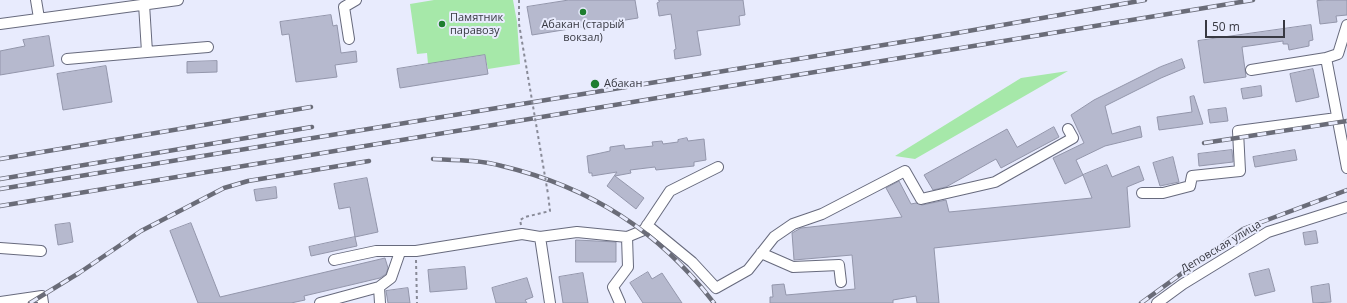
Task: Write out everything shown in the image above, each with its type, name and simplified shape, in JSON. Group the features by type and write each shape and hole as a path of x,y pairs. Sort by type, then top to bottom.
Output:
{"street":[{"path":"36,0 39,18"},
{"path":"0,24 178,0"},
{"path":"349,38 344,6 356,0"},
{"path":"144,4 147,52"},
{"path":"1251,70 1326,58 1338,54 1347,25"},
{"path":"67,59 208,47"},
{"path":"1326,58 1347,168"},
{"path":"1142,193 1163,193 1190,186 1192,176 1240,171 1238,131 1338,118"},
{"path":"647,225 692,262 716,288 748,270 774,237 793,224 822,214 905,171 921,199 995,182 1073,138 1068,128"},
{"path":"334,260 376,251 416,251 522,234 540,237 577,232 627,237 644,230 670,191 718,167"},
{"name":"Деповская улица","path":"1157,303 1183,284 1268,232 1347,207"},
{"path":"540,237 550,303"},
{"path":"620,303 613,287 628,267 627,237"},
{"path":"0,248 41,251"},
{"path":"320,303 379,287 391,278 400,252"},
{"path":"761,253 793,267 839,265 840,282"},
{"path":"379,287 380,303"},
{"path":"0,302 42,296 43,303"}],"path":[{"path":"519,0 520,30 550,211 524,217"},
{"path":"416,251 417,303"}],"green space":[{"path":"434,0 513,0 517,22 520,64 488,69 485,55 428,64 427,53 417,54 410,4"},
{"path":"1068,71 915,159 895,156 1021,78"}],"building":[{"name":"Абакан (старый вокзал)","path":"569,0 635,0 638,18 532,35 527,7"},
{"path":"659,0 743,0 745,15 739,16 740,25 697,31 701,55 675,59 674,50 676,49 671,14 659,16 657,3"},
{"path":"1347,0 1347,15 1336,16 1337,22 1320,24 1317,1"},
{"path":"331,15 333,26 337,25 341,53 356,51 357,62 335,65 337,77 296,82 289,34 282,35 280,22"},
{"path":"1311,25 1313,40 1309,41 1309,46 1289,50 1288,44 1283,44 1283,41 1242,47 1246,77 1204,83 1198,41"},
{"path":"49,36 54,66 0,75 0,51 25,46 23,40"},
{"path":"485,55 488,74 400,88 397,69"},
{"path":"1182,59 1185,68 1161,78 1105,106 1112,134 1140,126 1142,137 1105,146 1076,160 1083,175 1065,184 1053,158 1084,143 1071,115 1094,100 1160,67"},
{"path":"217,61 217,72 187,73 187,62"},
{"path":"106,66 112,102 63,110 57,74"},
{"path":"1313,69 1319,97 1296,102 1290,74"},
{"path":"1261,86 1262,96 1243,99 1241,89"},
{"path":"1194,96 1203,124 1159,130 1157,117 1192,112 1190,97"},
{"path":"1226,108 1228,121 1210,123 1208,110"},
{"path":"1054,127 1059,137 1001,168 996,159 946,187 933,190 924,175 1007,129 1017,147"},
{"path":"687,138 688,141 704,139 706,160 694,162 694,166 656,170 655,167 630,170 631,173 615,176 644,198 636,209 607,186 617,172 592,176 592,173 589,173 587,156 610,151 610,147 624,145 625,149 653,146 652,142 662,141 663,144 678,142 678,140"},
{"path":"1232,150 1233,162 1199,166 1198,154"},
{"path":"1295,150 1297,160 1255,167 1253,157"},
{"path":"1173,157 1179,182 1160,186 1153,163"},
{"path":"1107,165 1112,177 1139,166 1144,180 1127,187 1130,227 934,248 939,303 917,303 916,296 893,300 893,303 770,303 770,297 773,297 772,285 784,284 786,295 855,289 852,255 794,260 792,233 801,228 902,217 886,188 899,181 911,204 916,203 922,205 946,200 949,212 1092,198 1083,175"},
{"path":"367,178 378,232 355,237 350,207 339,209 334,184"},
{"path":"276,187 277,198 256,201 254,190"},
{"path":"70,223 73,242 58,245 55,225"},
{"path":"191,223 220,297 385,258 388,268 386,274 380,278 304,296 305,300 291,303 198,303 170,231"},
{"path":"1316,231 1318,243 1305,245 1303,233"},
{"path":"355,237 357,246 311,256 309,247"},
{"path":"576,240 616,242 616,262 576,262"},
{"path":"465,267 467,289 430,292 428,270"},
{"path":"1269,269 1275,291 1255,296 1249,274"},
{"path":"648,272 652,279 662,273 682,303 643,303 630,283"},
{"path":"583,273 588,303 563,303 559,277"},
{"path":"527,278 533,297 525,300 527,303 496,303 492,288"},
{"path":"1329,284 1331,302 1313,303 1311,287"},
{"path":"408,288 410,303 388,303 386,291"}],"railway":[{"path":"0,189 951,34 1145,0"},
{"path":"0,206 1253,0"},
{"path":"0,159 311,107"},
{"path":"1204,143 1347,121"},
{"path":"0,179 312,127"},
{"path":"433,159 477,161 502,166 565,186 593,200 620,215 670,254 693,277 714,303"},
{"path":"30,303 79,273 141,231 224,188 248,181 369,161"},
{"path":"1141,303 1243,229 1347,190"}],"place":[{"name":"Абакан (старый вокзал)","path":"583,12"},
{"name":"Памятник паравозу","path":"442,24"},
{"name":"Абакан","path":"595,84"}]}
